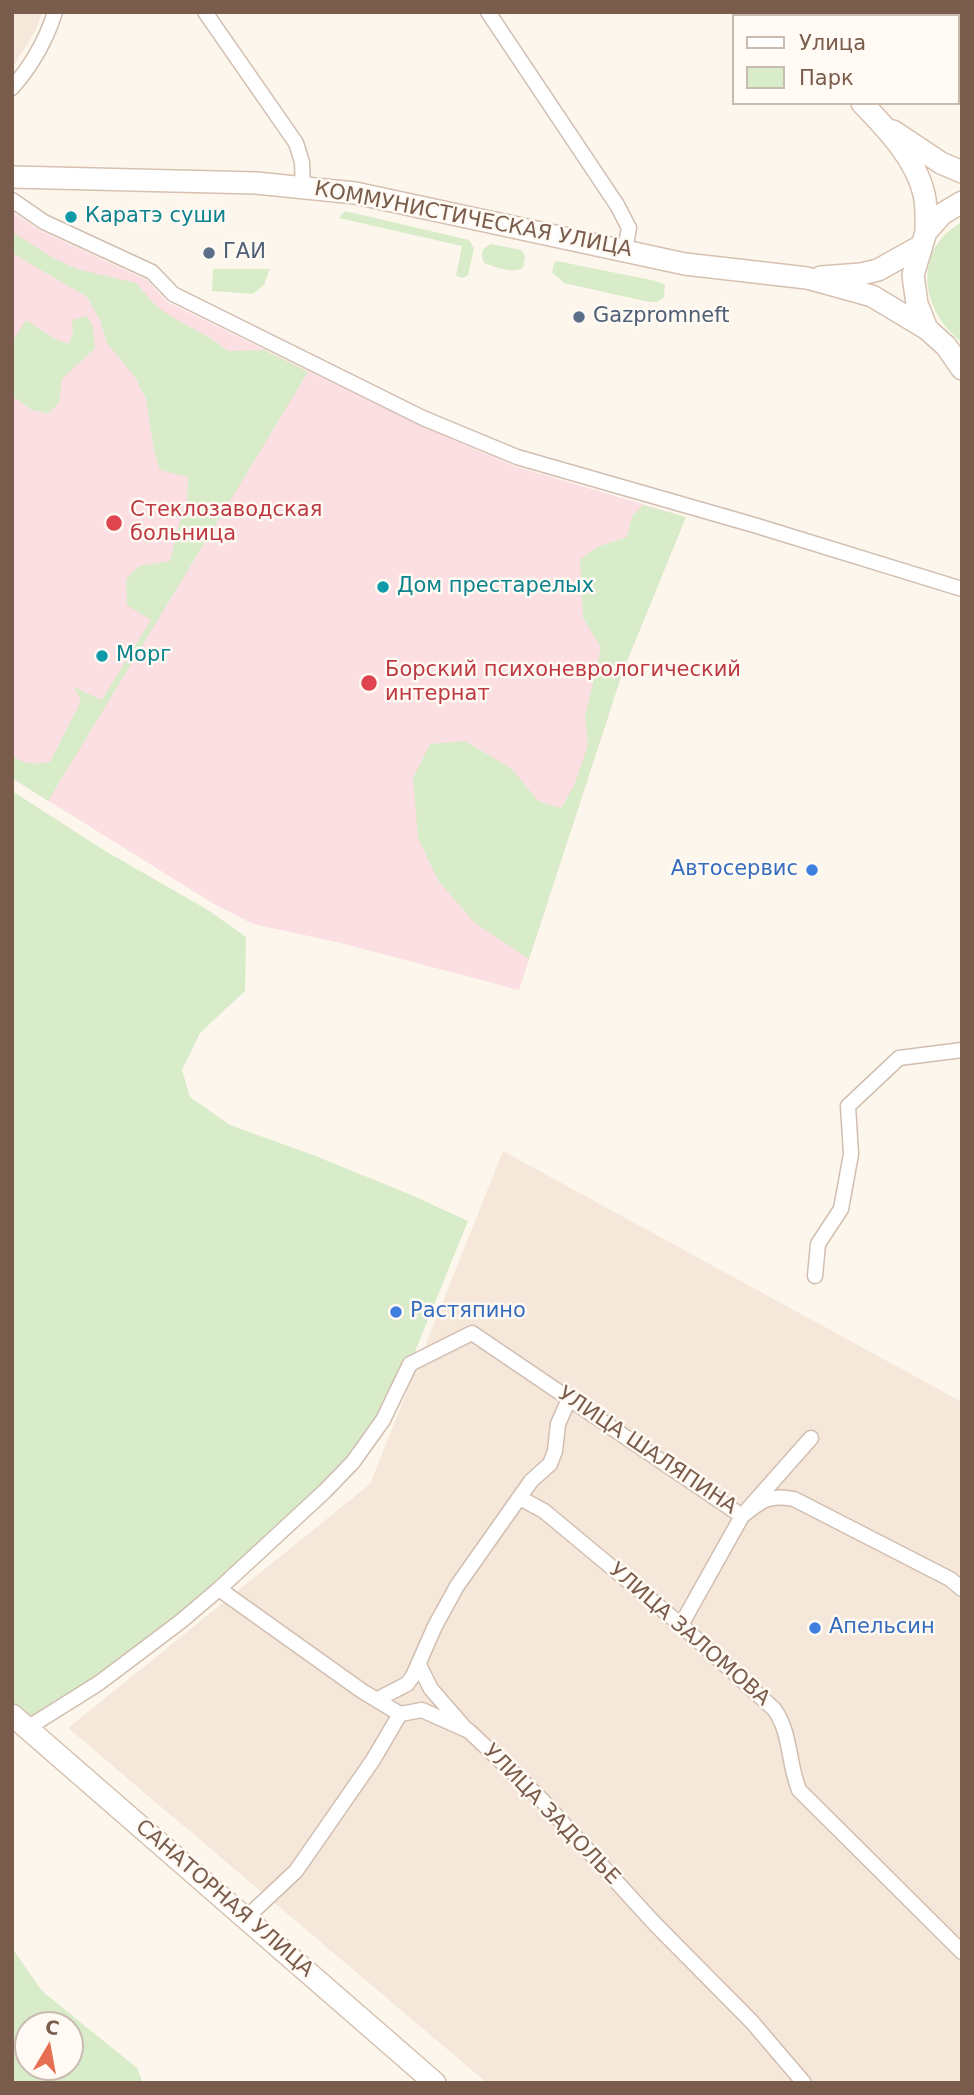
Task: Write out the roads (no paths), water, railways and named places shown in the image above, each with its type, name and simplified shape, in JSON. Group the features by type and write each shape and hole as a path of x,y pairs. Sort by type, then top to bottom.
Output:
{"street":[{"path":"12,88 28,69 48,36 55,12"},
{"path":"205,12 296,143 302,162 303,187"},
{"path":"488,12 617,205 628,228 625,250"},
{"path":"864,105 882,124 916,171 924,195 924,239 914,275 917,304 927,330"},
{"path":"882,124 942,163 962,172"},
{"name":"КОММУНИСТИЧЕСКАЯ УЛИЦА","path":"12,177 256,183 355,193 685,264 807,278 872,296 954,350 962,369"},
{"path":"12,200 44,222 152,272 173,294 423,418 517,457 754,525 962,589"},
{"name":"КОММУНИСТИЧЕСКАЯ УЛИЦА","path":"807,278 878,270 924,239 942,214 962,202"},
{"path":"815,1276 818,1244 841,1209 851,1154 848,1105 898,1058 962,1050"},
{"name":"УЛИЦА ШАЛЯПИНА","path":"219,1588 353,1462 383,1420 410,1364 472,1333 742,1516 757,1503 777,1496 794,1499 950,1579 962,1589"},
{"path":"378,1699 407,1684 457,1586 531,1481 550,1464 555,1451 558,1424 569,1399"},
{"path":"681,1625 742,1516 811,1438"},
{"name":"УЛИЦА ЗАЛОМОВА","path":"520,1498 544,1511 681,1625 774,1709 785,1730 792,1773 799,1790 962,1952"},
{"path":"21,1721 99,1683 180,1622 219,1588 362,1691 400,1714 373,1760 296,1871 247,1917"},
{"path":"419,1665 431,1689 469,1731"},
{"name":"УЛИЦА ЗАДОЛЬЕ","path":"400,1714 422,1710 469,1731 540,1798 656,1924 752,2022 804,2083"},
{"name":"САНАТОРНАЯ УЛИЦА","path":"21,1721 435,2083"}],"place":[{"name":"Каратэ суши","path":"71,217"},
{"name":"ГАИ","path":"209,253"},
{"name":"Gazpromneft","path":"579,317"},
{"name":"Стеклозаводская больница","path":"114,523"},
{"name":"Дом престарелых","path":"383,587"},
{"name":"Морг","path":"102,656"},
{"name":"Борский психоневрологический интернат","path":"369,683"},
{"name":"Автосервис","path":"812,870"},
{"name":"Растяпино","path":"396,1312"},
{"name":"Апельсин","path":"815,1628"}]}
